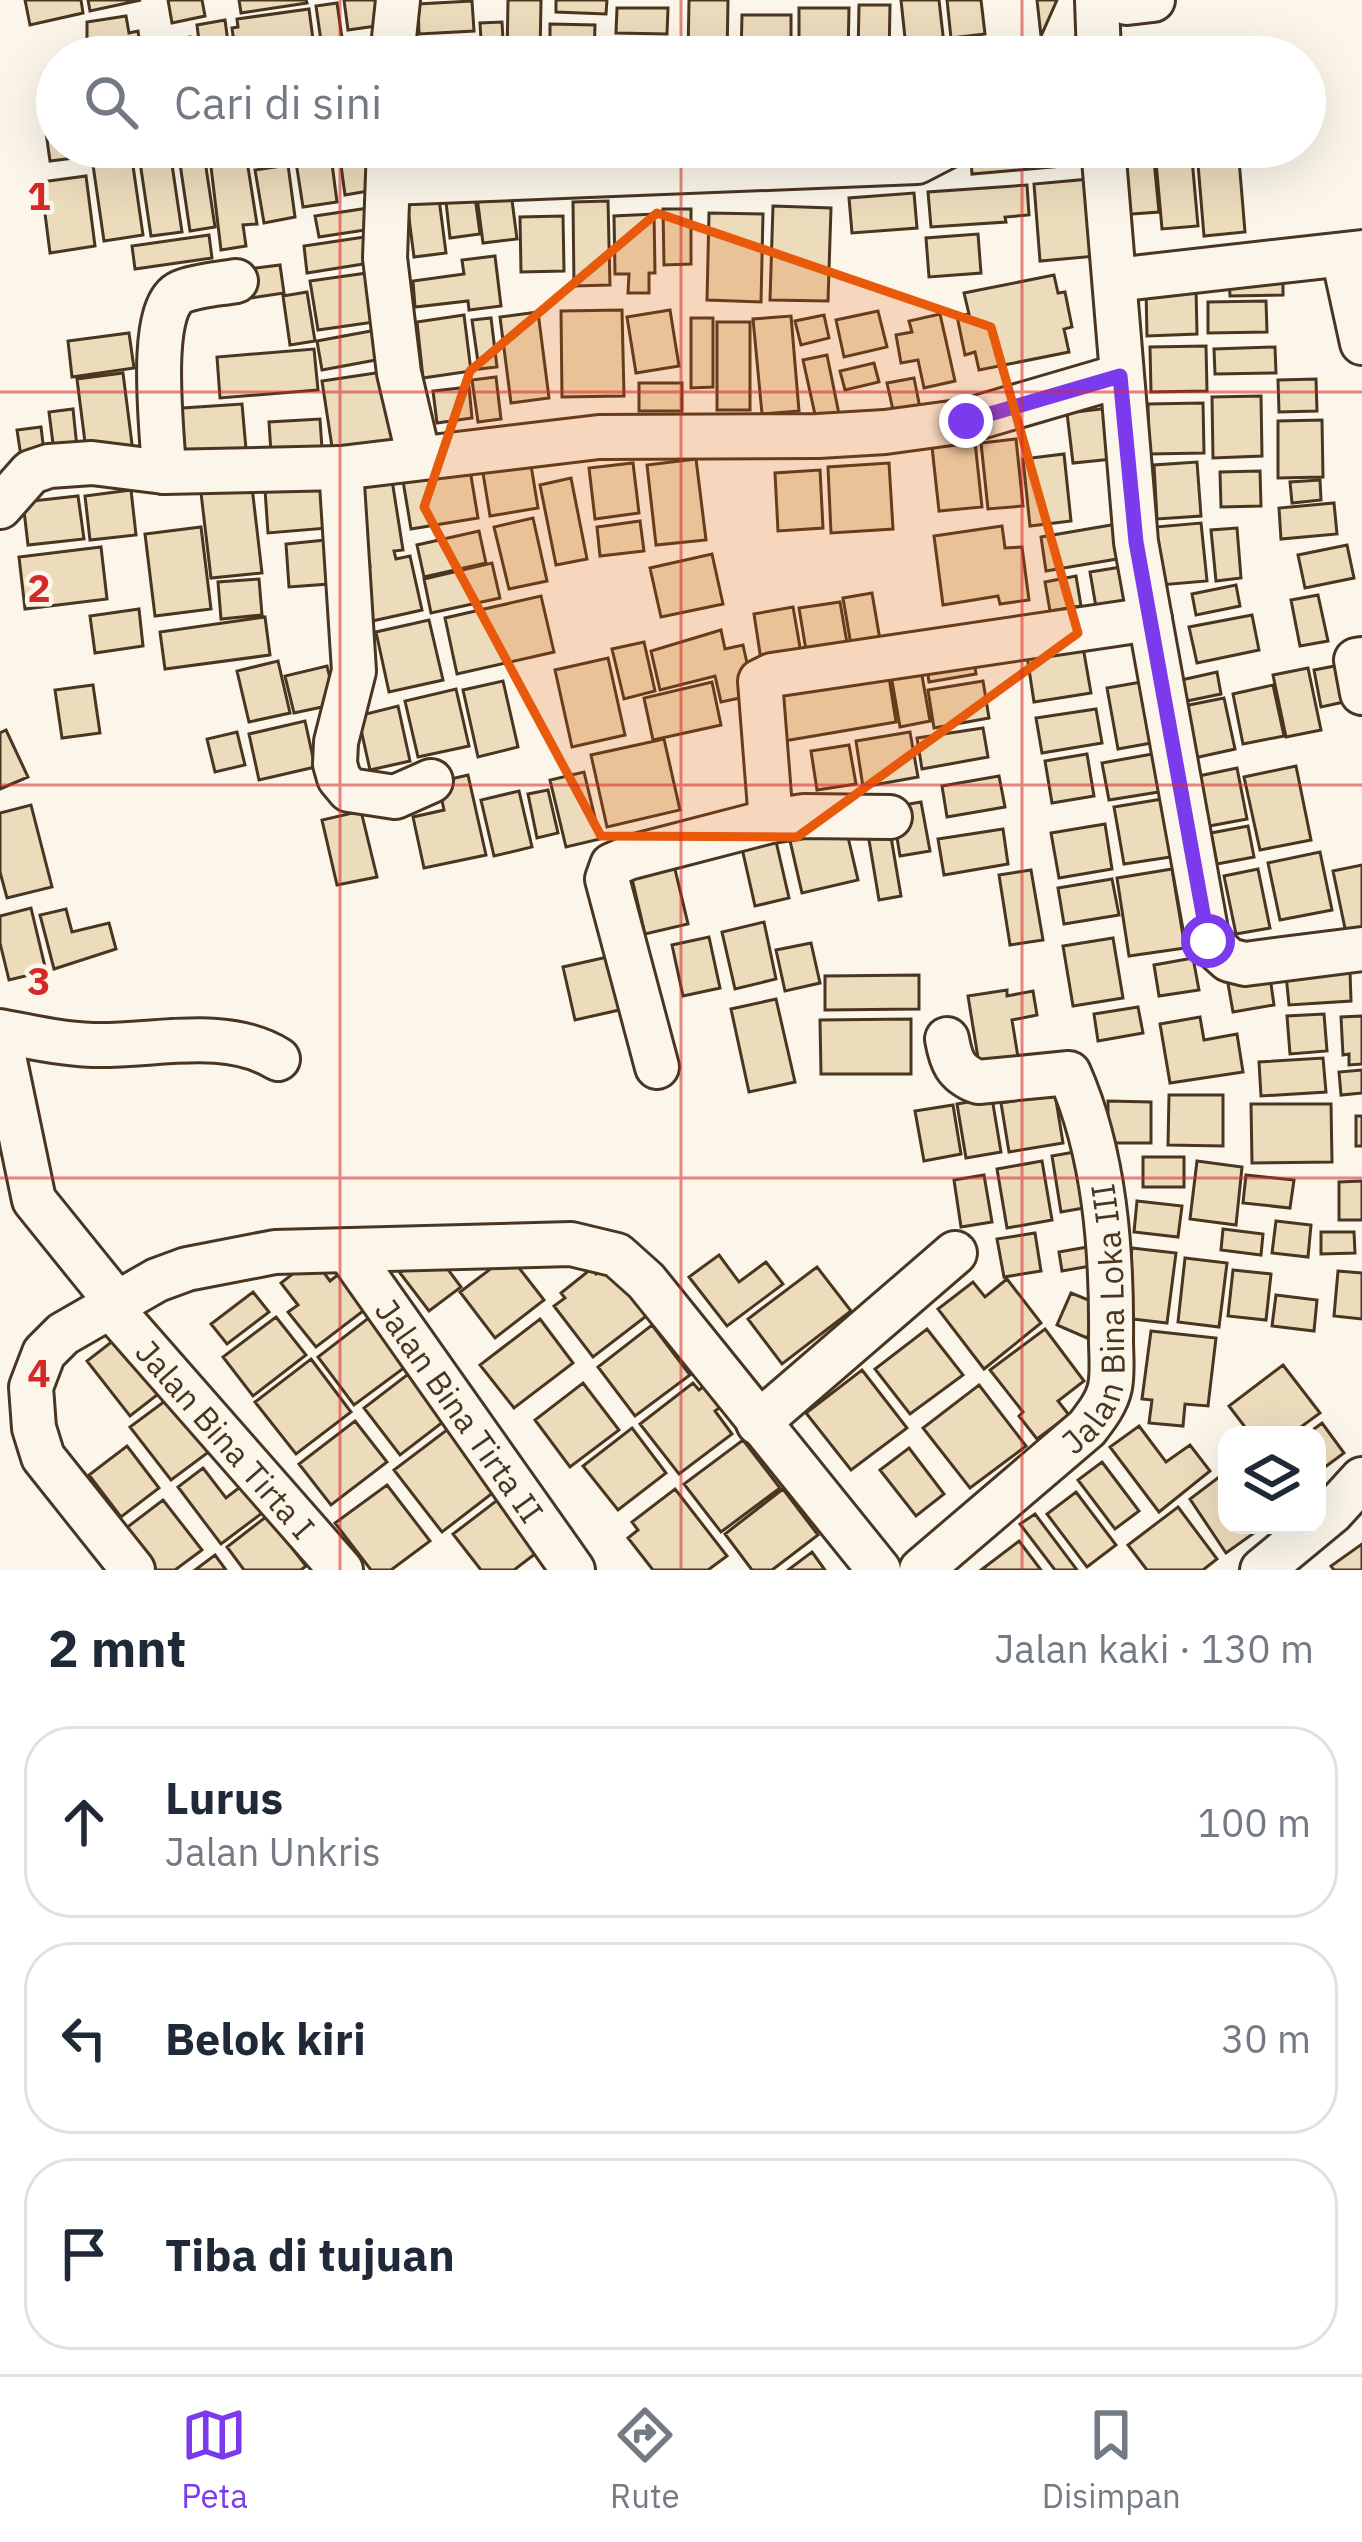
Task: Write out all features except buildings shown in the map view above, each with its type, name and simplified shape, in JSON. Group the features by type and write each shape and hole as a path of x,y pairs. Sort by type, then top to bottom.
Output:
{"street":[{"path":"394,36 398,0"},
{"path":"1109,36 1126,1"},
{"path":"388,168 385,257 399,374 419,458"},
{"path":"1105,168 1136,542 1208,941 1228,960 1245,964 1362,949"},
{"path":"1115,280 1353,254 1362,343"},
{"path":"164,472 159,327 180,292 236,281"},
{"path":"0,506 18,482 49,466 92,463 164,472 341,468 598,437 884,432 966,421 1120,376"},
{"path":"341,468 354,670 336,742 339,778 349,790 395,796 430,781"},
{"path":"771,821 760,681 1150,619"},
{"path":"1362,658 1356,660 1362,693"},
{"path":"657,1067 607,879 612,865 771,821 803,816 890,817"},
{"path":"0,1034 93,1045 221,1042 278,1059"},
{"name":"Jalan Bina Tirta I","path":"0,1034 10,1144 34,1200 105,1288 112,1306 341,1570"},
{"name":"Jalan Bina Loka III","path":"921,1570 1088,1428 1110,1387 1108,1245 1087,1113 1069,1073 977,1082 951,1062 947,1039"},
{"path":"133,1570 43,1457 30,1405 31,1387 44,1353 63,1334 157,1280 187,1269 275,1252 571,1244 617,1255 646,1281 879,1570"},
{"name":"Jalan Bina Tirta II","path":"348,1251 574,1570"},
{"path":"758,1423 956,1253"},
{"path":"1262,1570 1332,1512 1362,1479"}],"highlighted area":[{"path":"657,213 991,327 1078,633 797,837 601,836 424,507 470,371"}],"route":[{"path":"966,421 1120,376 1136,542 1208,941"}]}
